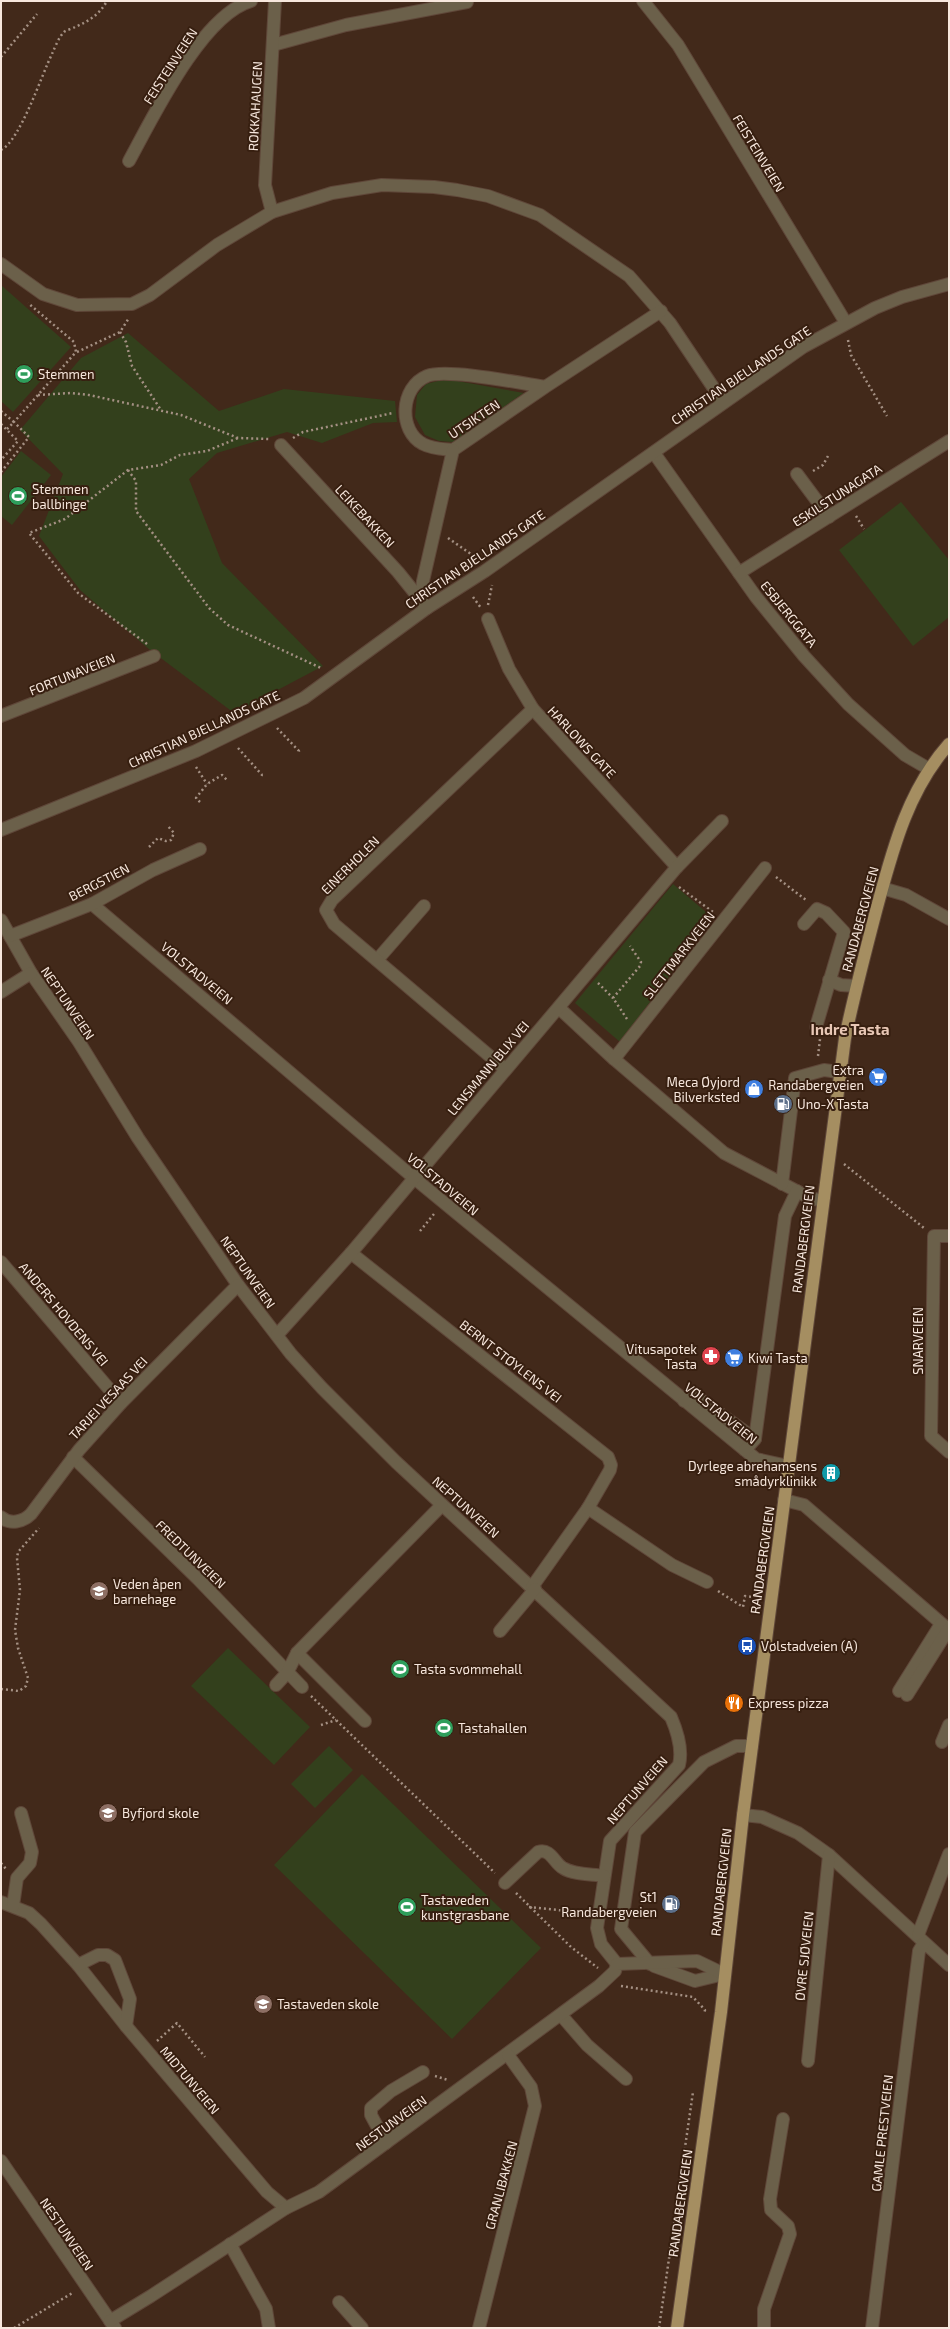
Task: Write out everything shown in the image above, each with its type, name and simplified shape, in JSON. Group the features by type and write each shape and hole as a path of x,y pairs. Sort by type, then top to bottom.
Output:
{"main road":[{"name":"RANDABERGVEIEN","path":"677,2328 724,1974 743,1815 839,1072 856,986 882,888 905,815 914,795 929,769 949,744"}],"street":[{"name":"FEISTEINVEIEN","path":"129,161 177,77 206,35 240,4 251,1"},
{"name":"ROKKAHAUGEN","path":"272,212 265,185 275,1"},
{"name":"FEISTEINVEIEN","path":"643,1 678,45 846,323"},
{"path":"273,45 346,24 467,2"},
{"path":"1,264 43,294 77,305 132,304 150,295 218,245 272,212 332,193 382,185 434,186 488,196 540,215 629,276 661,311 723,402"},
{"name":"CHRISTIAN BJELLANDS GATE","path":"1,830 196,751 304,698 424,604 485,571 654,453 723,402 804,347 846,323 902,297 949,284"},
{"name":"UTSIKTEN","path":"545,386 445,373 426,376 415,385 407,399 405,411 411,434 423,444 436,448 453,450 545,386 661,311"},
{"name":"ESKILSTUNAGATA","path":"739,574 949,441"},
{"name":"LEIKEBAKKEN","path":"281,444 398,572 424,604"},
{"path":"424,604 423,581 453,450"},
{"name":"ESBJERGGATA","path":"654,453 739,574 804,656 848,704 905,755 929,769"},
{"path":"799,476 829,517"},
{"name":"HARLOWS GATE","path":"488,620 509,668 533,709 677,867"},
{"name":"FORTUNAVEIEN","path":"1,716 154,656"},
{"name":"EINERHOLEN","path":"505,1069 334,924 326,910 332,900 533,709"},
{"name":"LENSMANN BLIX VEI","path":"277,1335 351,1253 677,867 722,821"},
{"name":"BERGSTIEN","path":"10,936 92,904 153,870 200,849"},
{"name":"SLETTMARKVEIEN","path":"614,1059 765,868"},
{"path":"882,888 906,895 949,919"},
{"name":"VØLSTADVEIEN","path":"92,904 414,1178 684,1401 756,1459 788,1466"},
{"path":"377,960 424,906"},
{"path":"804,924 817,909 826,913 844,932 816,1027"},
{"name":"NEPTUNVEIEN","path":"1,920 31,973 79,1042 138,1138 238,1285 277,1335 322,1388 354,1422 667,1713 677,1731 681,1758 679,1765 610,1841 597,1928 598,1936 609,1956 617,1964"},
{"path":"1,992 31,973"},
{"path":"829,980 841,985 856,986"},
{"path":"559,1008 614,1059 724,1153 808,1197 822,1200"},
{"path":"782,1184 795,1078 824,1070 839,1072"},
{"path":"745,1450 755,1439 785,1216 797,1191"},
{"path":"934,1236 949,1236"},
{"name":"SNARVEIEN","path":"934,1236 930,1436 949,1452"},
{"name":"BERNT STØYLENS VEI","path":"351,1253 605,1452 610,1461 610,1470 588,1508 533,1588"},
{"name":"ANDERS HOVDENS VEI","path":"1,1262 121,1403"},
{"name":"TARJEI VESAAS VEI","path":"1,1517 12,1522 25,1520 74,1457 121,1403 238,1285"},
{"path":"684,1401 691,1393 755,1439"},
{"name":"FREDTUNVEIEN","path":"74,1457 198,1579 273,1655 287,1673 302,1687"},
{"path":"784,1500 804,1505 946,1628 903,1693"},
{"path":"276,1685 287,1673 297,1653 442,1505"},
{"path":"588,1508 672,1565 707,1582"},
{"path":"500,1631 533,1588"},
{"path":"297,1653 365,1721"},
{"path":"942,1742 949,1725"},
{"path":"724,1974 695,1980 650,1964 621,1929 635,1832 704,1762 736,1746 752,1746"},
{"path":"13,1906 17,1878 30,1863 32,1852 21,1813"},
{"path":"743,1815 762,1817 798,1833 829,1855 949,1965"},
{"path":"505,1883 538,1852 543,1851 548,1853 562,1868 604,1876"},
{"name":"GAMLE PRESTVEIEN","path":"872,2328 919,1951 921,1939 949,1854"},
{"name":"ØVRE SJØVEIEN","path":"808,2061 829,1855"},
{"name":"MIDTUNVEIEN","path":"1,1902 29,1913 41,1924 78,1965 126,2026 243,2164 286,2208"},
{"path":"78,1965 98,1955 107,1954 115,1960 130,1999 126,2026"},
{"path":"617,1964 650,1964 697,1961 724,1974"},
{"name":"NESTUNVEIEN","path":"1,2161 84,2286 113,2324 230,2244 286,2208 319,2192 561,2015 609,1978 617,1964"},
{"path":"561,2015 587,2045 626,2079"},
{"name":"GRANLIBAKKEN","path":"479,2328 535,2106 535,2100 530,2087 508,2055"},
{"path":"386,2143 372,2115 371,2108 386,2094 423,2072"},
{"path":"764,2328 764,2309 790,2234 788,2226 771,2210 770,2200 783,2119"},
{"path":"230,2244 266,2309 269,2328"},
{"path":"339,2302 362,2328"}],"path":[{"path":"1,150 5,148 18,129 42,81 52,54 64,32 87,22 101,12 106,1"},
{"path":"1,58 37,14"},
{"path":"25,301 74,342 76,352"},
{"path":"7,429 76,352 120,332 129,319 132,304"},
{"path":"846,323 851,355 887,416"},
{"path":"120,332 126,342 132,366 161,410"},
{"path":"38,395 71,393 89,395 161,410 182,415 238,438"},
{"path":"1,411 29,437 1,472"},
{"path":"154,656 150,646 78,593 29,533 65,519 128,470 161,465 180,455 207,452 238,438 262,437 274,440 281,444 303,432 405,411"},
{"path":"1,424 18,441 1,460"},
{"path":"799,476 823,465 828,456"},
{"path":"128,470 136,481 136,511 209,608 228,625 335,674"},
{"path":"437,524 457,546 476,557 485,571 492,585 486,614 488,620"},
{"path":"277,728 299,752 297,753"},
{"path":"238,748 262,775 265,775"},
{"path":"196,767 207,784"},
{"path":"200,802 196,798 207,784 222,775 228,781"},
{"path":"149,847 158,838 166,841 171,840 174,833 167,825"},
{"path":"765,868 817,909"},
{"path":"668,878 708,910 727,917"},
{"path":"613,998 629,981 641,962 630,947 619,936"},
{"path":"588,974 613,998 633,1026 635,1033"},
{"path":"815,1072 821,1042 816,1027"},
{"path":"842,1162 934,1236"},
{"path":"420,1231 443,1202"},
{"path":"1,1689 19,1691 26,1686 28,1678 18,1648 15,1630 20,1590 17,1558 18,1552 42,1523"},
{"path":"707,1582 743,1607 745,1596 752,1597"},
{"path":"302,1687 571,1947 602,1970"},
{"path":"321,1724 336,1720"},
{"path":"358,1741 361,1738"},
{"path":"529,1907 598,1914"},
{"path":"620,1986 693,1997 705,2010 704,2017"},
{"path":"156,2042 178,2023 205,2057"},
{"path":"659,2328 694,2087"},
{"path":"14,2328 84,2286"}],"green space":[{"name":"Stemmen","path":"1,285 71,347 13,412 1,401"},
{"path":"128,333 219,411 284,389 395,401 397,422 373,423 322,443 287,432 217,453 189,479 222,563 323,666 234,713 150,650 80,590 39,536 63,474 20,430 81,358"},
{"path":"446,379 524,393 453,442 439,441 425,435 415,417 417,395 426,384"},
{"name":"Stemmen ballbinge","path":"21,451 51,475 12,525 1,516 1,477"},
{"path":"901,502 949,560 949,617 913,646 839,550"},
{"path":"673,884 713,918 620,1042 575,1003"},
{"path":"228,1648 310,1727 274,1765 191,1686"},
{"path":"329,1746 353,1770 315,1808 291,1784"},
{"name":"Tastaveden kunstgrasbane","path":"362,1774 541,1948 452,2039 274,1865"}],"place":[{"name":"Stemmen","path":"24,374"},
{"name":"Stemmen ballbinge","path":"18,496"},
{"name":"Extra Randabergveien","path":"878,1077"},
{"name":"Meca Øyjord Bilverksted","path":"754,1089"},
{"name":"Uno-X Tasta","path":"783,1104"},
{"name":"Vitusapotek Tasta","path":"711,1356"},
{"name":"Kiwi Tasta","path":"734,1358"},
{"name":"Dyrlege abrehamsens smådyrklinikk","path":"831,1473"},
{"name":"Veden åpen barnehage","path":"99,1591"},
{"name":"Vølstadveien (A)","path":"747,1646"},
{"name":"Tasta svømmehall","path":"400,1669"},
{"name":"Express pizza","path":"734,1703"},
{"name":"Tastahallen","path":"444,1728"},
{"name":"Byfjord skole","path":"108,1813"},
{"name":"St1 Randabergveien","path":"671,1904"},
{"name":"Tastaveden kunstgrasbane","path":"407,1907"},
{"name":"Tastaveden skole","path":"263,2004"}],"district":[{"name":"Indre Tasta","path":"850,1030"}]}
